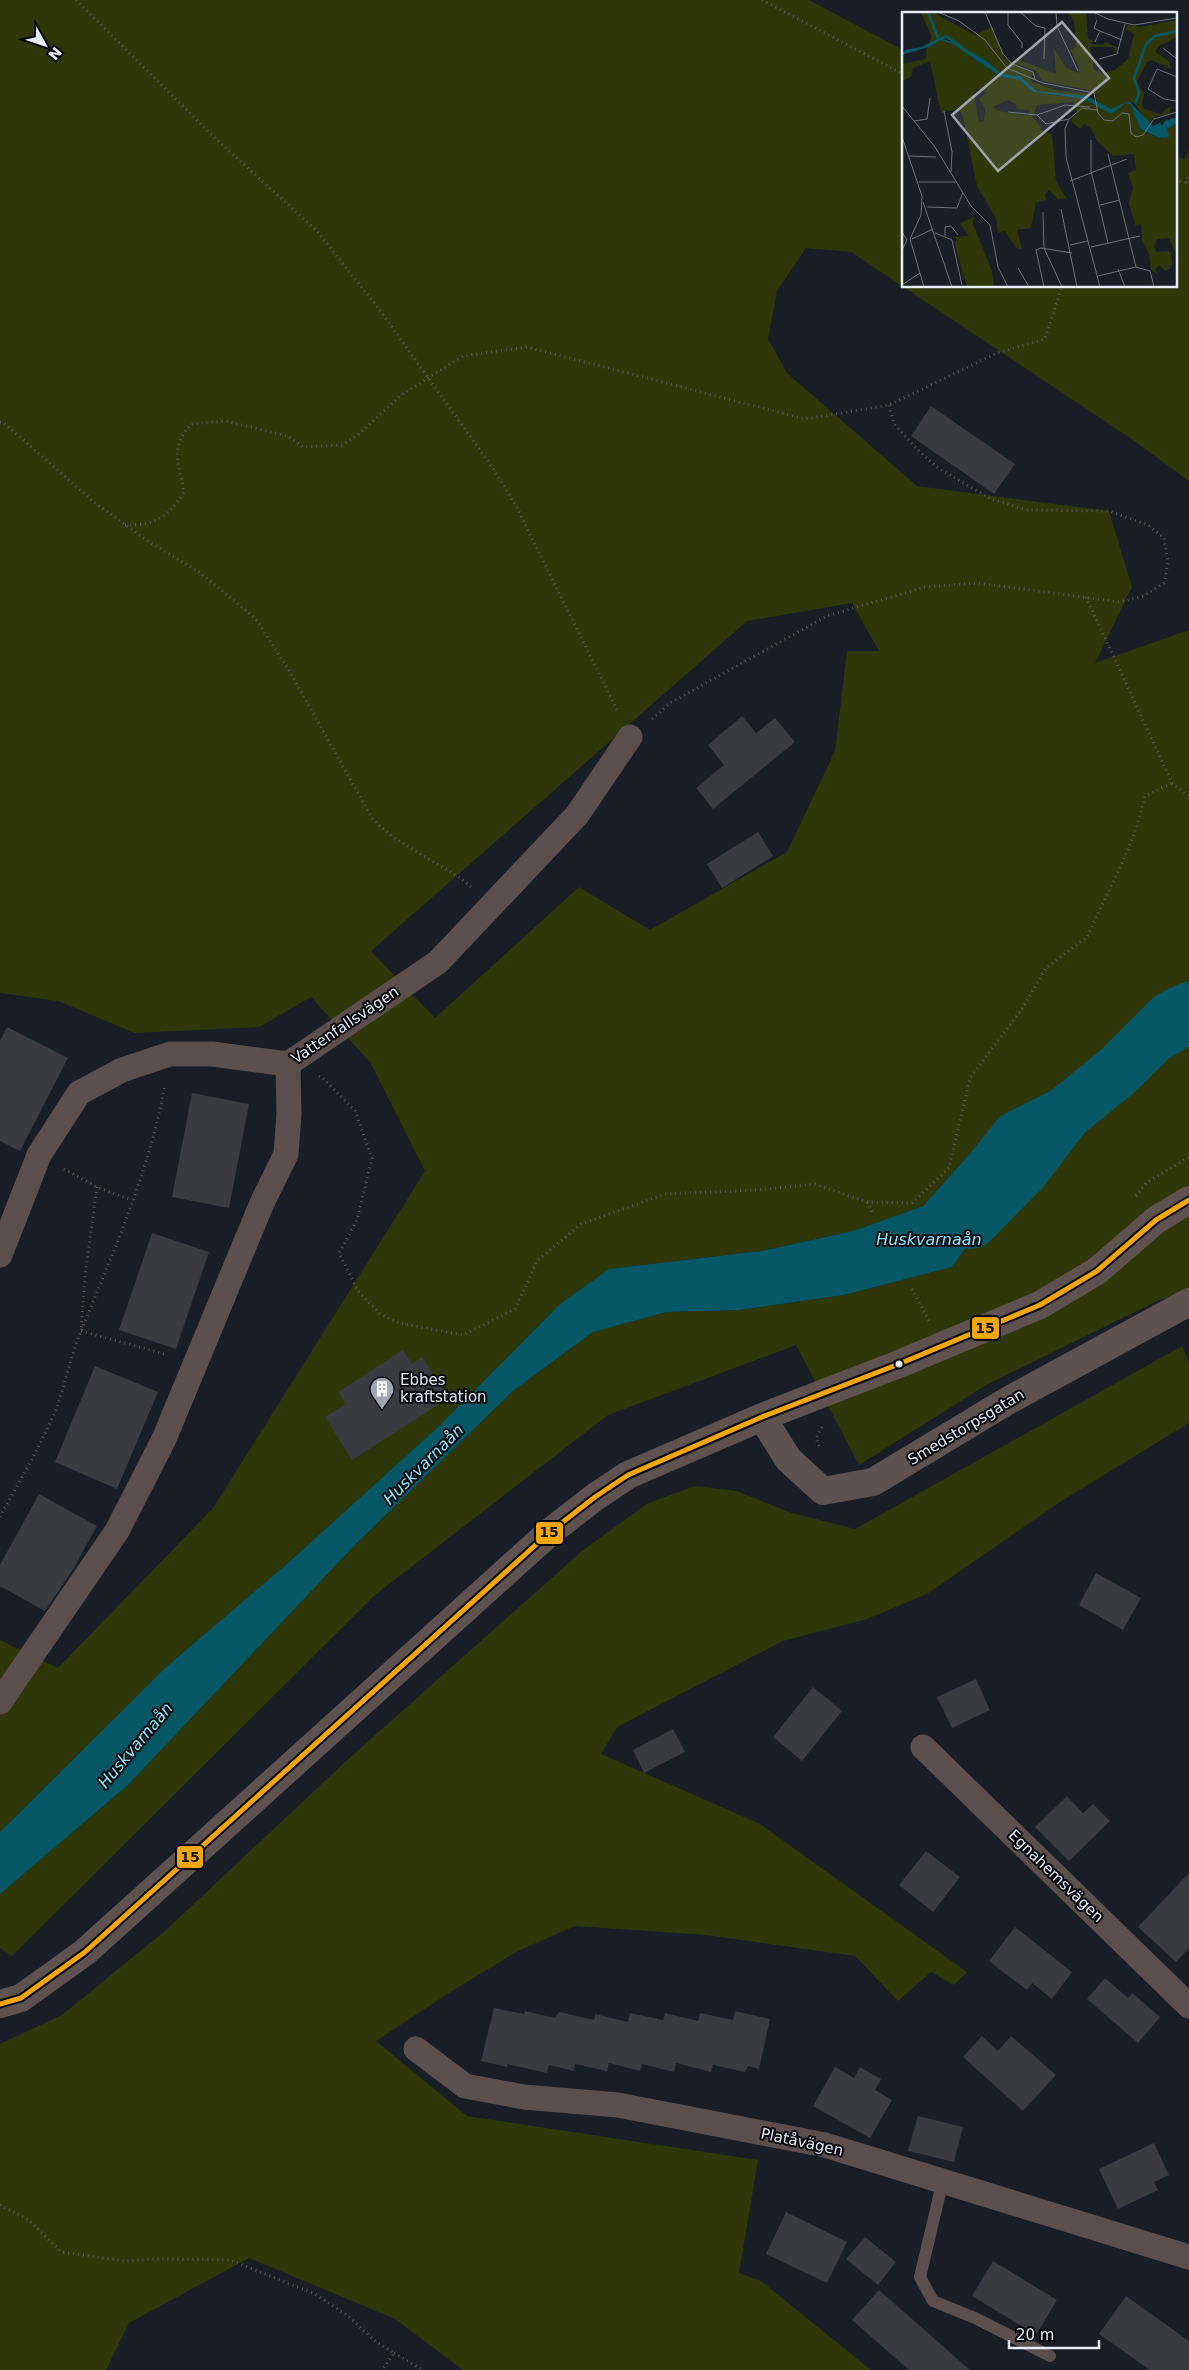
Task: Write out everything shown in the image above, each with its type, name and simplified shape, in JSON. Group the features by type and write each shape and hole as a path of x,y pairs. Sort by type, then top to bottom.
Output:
{"main road":[{"path":"0,2004 21,1998 85,1952 543,1539 587,1503 628,1475 762,1416 899,1364 1040,1305 1097,1271 1156,1220 1189,1200"},
{"name":"Smedstorpsgatan","path":"762,1416 788,1459 823,1491 873,1482 1009,1400 1189,1302"}],"street":[{"name":"Vattenfallsvägen","path":"0,1254 39,1155 79,1093 122,1070 170,1054 212,1054 288,1064 438,962 577,815 630,737"},
{"path":"0,1702 117,1531 164,1439 262,1203 286,1154 289,1114 288,1064"},
{"name":"Egnahemsvägen","path":"923,1747 1189,2006"},
{"name":"Platåvägen","path":"416,2049 465,2086 524,2097 618,2105 816,2143 943,2180 1189,2257"}],"lane":[{"path":"943,2180 920,2277 933,2302 975,2318 1050,2356"}],"path":[{"path":"76,0 216,139 317,231 379,309 514,502 630,737 670,703 827,616 925,587 978,583 1120,602 1144,596 1164,583 1168,563 1164,538 1148,525 1109,511 1027,510 991,499 938,468 916,450 894,424 889,405"},
{"path":"762,0 902,73"},
{"path":"1176,180 1188,184 1189,174"},
{"path":"125,525 144,526 174,508 184,492 176,458 181,435 191,424 225,421 288,436 303,447 342,445 358,434 401,395 463,356 528,347 805,419 889,405 997,353 1045,339 1061,288"},
{"path":"0,417 2,422 95,503 125,525 199,572 254,618 290,672 373,820 394,838 462,879 492,905"},
{"path":"1086,597 1172,783 1189,796"},
{"path":"288,1064 323,1078 356,1111 372,1158 357,1220 339,1253 358,1291 379,1313 399,1323 463,1335 515,1309 537,1261 581,1224 665,1194 758,1190 815,1184 868,1202 912,1203 949,1168 970,1078 1022,1009 1046,968 1087,938 1125,856 1145,796 1172,783"},
{"path":"0,1517 57,1406 81,1331 131,1200 158,1120 170,1054"},
{"path":"39,1155 97,1187 131,1200"},
{"path":"81,1331 85,1276 97,1187"},
{"path":"868,1202 872,1212"},
{"path":"912,1289 941,1345"},
{"path":"81,1331 153,1350"},
{"path":"0,2205 29,2220 61,2252 125,2261 158,2258 230,2260 315,2294 348,2316 374,2340 423,2370"},
{"path":"382,2370 394,2353"}],"green space":[{"path":"0,0 809,0 902,49 902,286 851,252 806,248 777,291 768,339 787,373 917,486 1109,511 1132,587 1095,663 1189,630 1189,1008 1143,1022 1058,1087 1000,1116 967,1157 923,1206 853,1231 761,1251 609,1269 560,1304 439,1426 288,1563 165,1668 0,1832 0,1640 58,1668 213,1508 425,1171 370,1062 311,997 259,1027 135,1033 58,1001 0,993","holes":["852,603 879,651 847,651 835,751 787,852 650,930 579,887 435,1018 371,951 747,621"]},
{"path":"1189,150 1189,481 1133,440 905,288 1176,288 1176,157 1185,159"},
{"path":"1189,1047 1189,1292 1159,1300 988,1384 859,1465 796,1345 608,1415 375,1595 12,1956 0,1948 0,1894 128,1785 355,1545 513,1391 593,1332 667,1312 739,1310 844,1295 952,1267 1038,1148 1166,1060"},
{"path":"1182,1346 1189,1362 1189,1423 1060,1502 927,1594 867,1619 783,1641 617,1727 601,1754 760,1824 967,1972 954,1985 931,1972 898,2001 855,1956 706,1935 575,1926 518,1951 376,2041 467,2116 758,2160 739,2273 761,2281 871,2370 463,2370 395,2319 249,2258 129,2323 106,2370 0,2370 0,2044 62,2015 166,1930 345,1762 582,1551 648,1503 695,1486 736,1491 792,1513 855,1529"}],"water":[{"name":"Huskvarnaån","path":"1189,1008 1189,1047 1166,1060 1038,1148 952,1267 844,1295 739,1310 667,1312 593,1332 513,1391 355,1545 128,1785 0,1894 0,1832 165,1668 288,1563 439,1426 560,1304 609,1269 761,1251 853,1231 923,1206 967,1157 1000,1116 1058,1087 1143,1022"}],"building":[{"path":"931,406 1015,464 994,494 911,436"},
{"path":"742,716 756,733 775,718 795,742 713,809 696,788 724,765 708,745"},
{"path":"758,832 773,856 722,888 707,864"},
{"path":"7,1027 68,1058 20,1151 0,1141 0,1041"},
{"path":"192,1093 249,1104 229,1208 172,1197"},
{"path":"152,1233 209,1252 176,1349 119,1330"},
{"name":"Ebbes kraftstation","path":"403,1350 412,1364 422,1357 449,1398 352,1460 325,1417 346,1404 338,1392"},
{"path":"95,1366 158,1392 117,1489 55,1462"},
{"path":"39,1494 97,1526 72,1571 45,1611 0,1586 0,1565"},
{"path":"1096,1573 1141,1598 1123,1630 1079,1605"},
{"path":"976,1679 990,1710 952,1728 937,1697"},
{"path":"813,1687 842,1711 802,1761 773,1737"},
{"path":"673,1729 685,1752 644,1773 633,1750"},
{"path":"1067,1796 1083,1813 1093,1804 1110,1821 1069,1861 1035,1827"},
{"path":"926,1851 960,1877 933,1912 899,1885"},
{"path":"1189,1873 1189,1948 1176,1962 1138,1927"},
{"path":"1015,1927 1072,1972 1052,1999 1032,1983 1027,1990 989,1961"},
{"path":"1105,1978 1128,1998 1132,1993 1160,2017 1138,2043 1087,1999"},
{"path":"494,2008 524,2014 525,2011 555,2018 559,2012 594,2020 595,2014 628,2022 630,2013 663,2020 665,2013 698,2021 700,2013 733,2020 735,2011 770,2019 759,2069 748,2066 745,2072 713,2065 711,2072 676,2063 674,2072 642,2064 640,2071 609,2063 607,2071 575,2064 574,2071 549,2065 547,2073 507,2064 507,2067 481,2061"},
{"path":"982,2036 998,2051 1011,2036 1056,2075 1023,2111 963,2057"},
{"path":"835,2067 854,2078 860,2067 881,2079 875,2090 892,2100 870,2138 813,2106"},
{"path":"918,2116 963,2127 954,2162 908,2151"},
{"path":"1154,2143 1169,2175 1154,2182 1158,2190 1118,2209 1099,2169"},
{"path":"786,2212 847,2242 827,2283 766,2254"},
{"path":"865,2237 896,2262 878,2285 846,2259"},
{"path":"993,2261 1057,2300 1036,2335 972,2296"},
{"path":"879,2290 970,2370 909,2370 852,2320"},
{"path":"1126,2296 1189,2341 1189,2370 1150,2370 1099,2334"}],"waterway":[{"name":"Huskvarnaån","path":"971,1222 1023,1169 1065,1114 1119,1070 1171,1018 1189,1009"}],"transit line":[{"name":"15","path":"0,2004 21,1998 85,1952 550,1532 595,1497 628,1475 762,1417 899,1364 1040,1305 1097,1271 1156,1220 1189,1200"}],"place":[{"name":"Ebbes kraftstation","path":"382,1410"}]}
